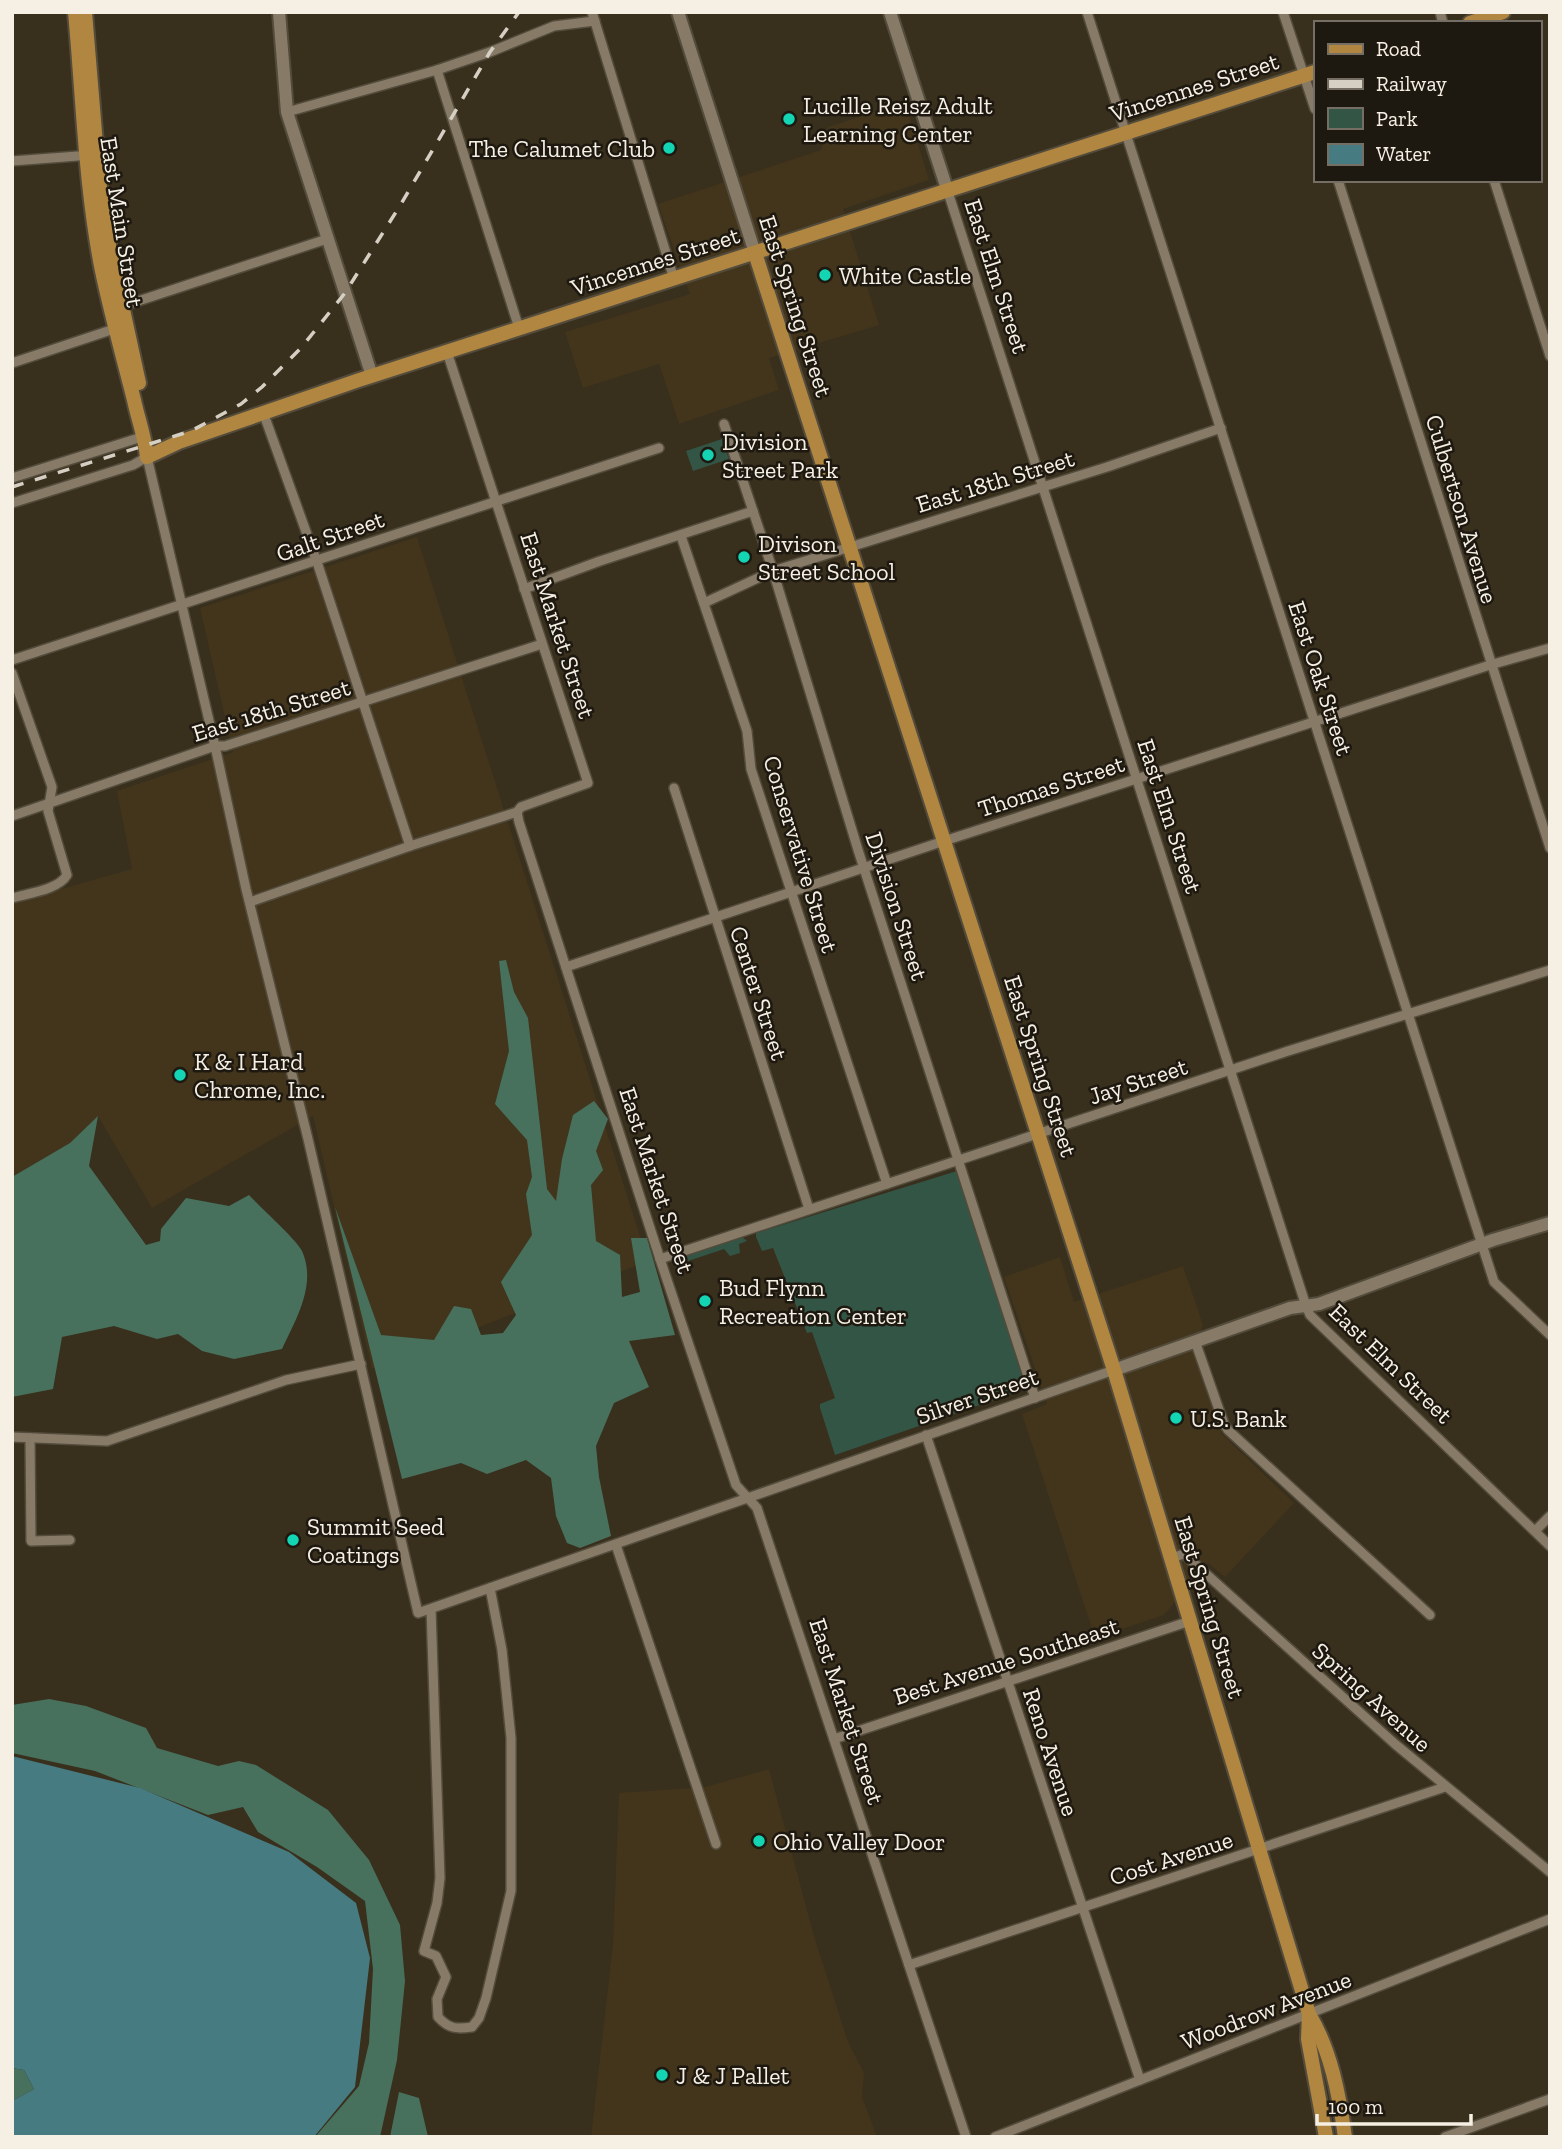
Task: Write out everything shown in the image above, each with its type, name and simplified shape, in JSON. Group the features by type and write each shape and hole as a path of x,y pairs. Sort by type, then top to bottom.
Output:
{"main road":[{"name":"East Main Street","path":"75,12 92,155"},
{"name":"East Main Street","path":"85,12 97,240 117,308 137,413 145,436 147,457"},
{"path":"279,12 287,112 372,376"},
{"name":"East Spring Street","path":"678,12 1114,1370 1309,2014 1322,2036 1341,2106 1345,2137"},
{"name":"East Elm Street","path":"890,12 947,189"},
{"path":"1476,21 1503,12"},
{"name":"Vincennes Street","path":"147,457 179,442 372,376 1310,74"},
{"name":"Silver Street","path":"1114,1370 1290,1308 1319,1304 1482,1245 1548,1225"},
{"path":"1309,2014 1308,2039 1326,2137"},
{"path":"1341,2106 1352,2137"}],"street":[{"name":"East Oak Street","path":"1087,12 1494,1282 1550,1335"},
{"path":"1283,12 1310,74 1314,102"},
{"path":"287,112 437,70 554,26 593,16 674,279"},
{"path":"437,70 519,328"},
{"path":"12,162 92,155"},
{"name":"Culbertson Avenue","path":"1339,182 1550,848"},
{"path":"1495,182 1550,356"},
{"name":"East Elm Street","path":"947,189 1306,1306 1310,1315 1550,1546"},
{"path":"117,308 327,239"},
{"path":"12,363 121,326"},
{"name":"East Market Street","path":"447,352 588,783 530,802 520,807 517,812 660,1259 736,1485 757,1508 966,2137"},
{"path":"263,412 317,561 410,846"},
{"name":"Division Street","path":"724,424 1035,1398"},
{"name":"East 18th Street","path":"704,603 773,571 1220,429"},
{"path":"12,478 145,436"},
{"name":"Galt Street","path":"12,660 659,448"},
{"path":"12,1437 107,1441 286,1380 361,1364 147,457"},
{"name":"Vincennes Street","path":"12,503 132,466 147,457"},
{"path":"524,589 753,511"},
{"name":"Conservative Street","path":"681,536 747,731 751,769 887,1184"},
{"name":"East 18th Street","path":"12,816 215,746 225,746 542,644"},
{"name":"Thomas Street","path":"566,967 944,841 1550,648"},
{"path":"12,673 52,787 48,811 68,875 53,885 12,898"},
{"name":"Center Street","path":"674,788 809,1209"},
{"path":"250,902 517,812"},
{"name":"Jay Street","path":"660,1259 1408,1013 1550,970"},
{"path":"1195,1341 1228,1430 1430,1615"},
{"name":"Silver Street","path":"361,1364 418,1613 1114,1370"},
{"name":"Reno Avenue","path":"926,1435 1140,2080"},
{"path":"30,1438 32,1541 69,1540"},
{"path":"1535,1531 1550,1516"},
{"path":"616,1545 716,1844"},
{"name":"Spring Avenue","path":"1171,1558 1184,1554 1445,1787 1550,1872"},
{"path":"431,1609 440,1878 437,1903 424,1951 436,1956 446,1977 437,1999 438,2017 446,2025 456,2029 472,2027 479,2018 511,1891 511,1738 502,1650 490,1588"},
{"name":"Best Avenue Southeast","path":"834,1739 1190,1621"},
{"name":"Cost Avenue","path":"909,1965 1445,1787"},
{"name":"Woodrow Avenue","path":"995,2137 1550,1919"},
{"path":"1446,2137 1550,2099"}],"shaded area":[{"path":"905,102 929,180 843,209 879,325 769,358 779,390 679,424 659,364 583,388 565,332 690,294 658,204 821,150 828,127"},
{"path":"417,537 648,1261 372,1369 313,1116 152,1208 98,1116 70,1143 12,1177 12,903 132,869 117,791 233,752 200,608"},
{"path":"1060,1257 1074,1302 1183,1266 1203,1325 1194,1354 1222,1434 1294,1503 1225,1577 1208,1563 1164,1615 1095,1638 1022,1414 1047,1404 1004,1277"},
{"path":"769,1769 814,1936 848,2042 864,2073 862,2097 877,2137 591,2137 613,1944 619,1793 705,1787"}],"green space":[{"name":"Division Street Park","path":"722,439 729,459 693,471 686,451"},
{"path":"506,960 514,992 528,1018 547,1189 556,1201 562,1159 573,1115 594,1101 608,1119 596,1151 603,1170 591,1185 596,1241 620,1255 622,1297 640,1292 631,1238 647,1238 675,1335 629,1341 649,1387 614,1403 596,1446 599,1477 611,1536 580,1548 567,1543 556,1516 551,1478 526,1460 487,1474 461,1463 402,1479 335,1207 381,1335 434,1340 454,1306 471,1309 481,1335 503,1333 516,1315 501,1282 532,1235 526,1194 532,1177 527,1140 495,1104 509,1051 499,961"},
{"path":"98,1116 89,1166 146,1245 160,1241 161,1229 186,1198 229,1206 249,1195 299,1246 306,1263 306,1289 282,1349 234,1359 202,1351 178,1334 157,1339 114,1326 62,1337 53,1389 12,1397 12,1177 70,1143"},
{"path":"957,1171 1026,1389 835,1455 820,1404 835,1398 812,1332 807,1333 773,1248 762,1251 756,1233"},
{"path":"742,1237 747,1241 739,1244 740,1253 730,1256 724,1249 679,1264 683,1276 679,1277 675,1266 679,1258"},
{"path":"49,1699 86,1706 146,1728 157,1748 218,1766 239,1761 256,1765 328,1810 369,1860 400,1925 405,1981 397,2060 380,2137 315,2137 359,2086 369,2043 373,1969 365,1901 317,1867 258,1832 243,1807 208,1815 95,1771 12,1753 12,1705"},
{"path":"12,2068 24,2070 34,2089 12,2101"},
{"path":"399,2092 419,2098 428,2137 390,2137"}],"water":[{"path":"12,1756 140,1788 289,1852 356,1903 370,1958 355,2087 314,2137 12,2137 12,2101 34,2089 24,2070 12,2068"}],"railway":[{"path":"12,487 191,431 241,404 262,387 301,348 345,293 401,204 490,52 519,12"}],"place":[{"name":"Lucille Reisz Adult Learning Center","path":"789,119"},
{"name":"The Calumet Club","path":"669,148"},
{"name":"White Castle","path":"825,275"},
{"name":"Division Street Park","path":"708,455"},
{"name":"Divison Street School","path":"744,557"},
{"name":"K & I Hard Chrome, Inc.","path":"180,1075"},
{"name":"Bud Flynn Recreation Center","path":"705,1301"},
{"name":"U.S. Bank","path":"1176,1418"},
{"name":"Summit Seed Coatings","path":"293,1540"},
{"name":"Ohio Valley Door","path":"759,1841"},
{"name":"J & J Pallet","path":"662,2075"}]}
